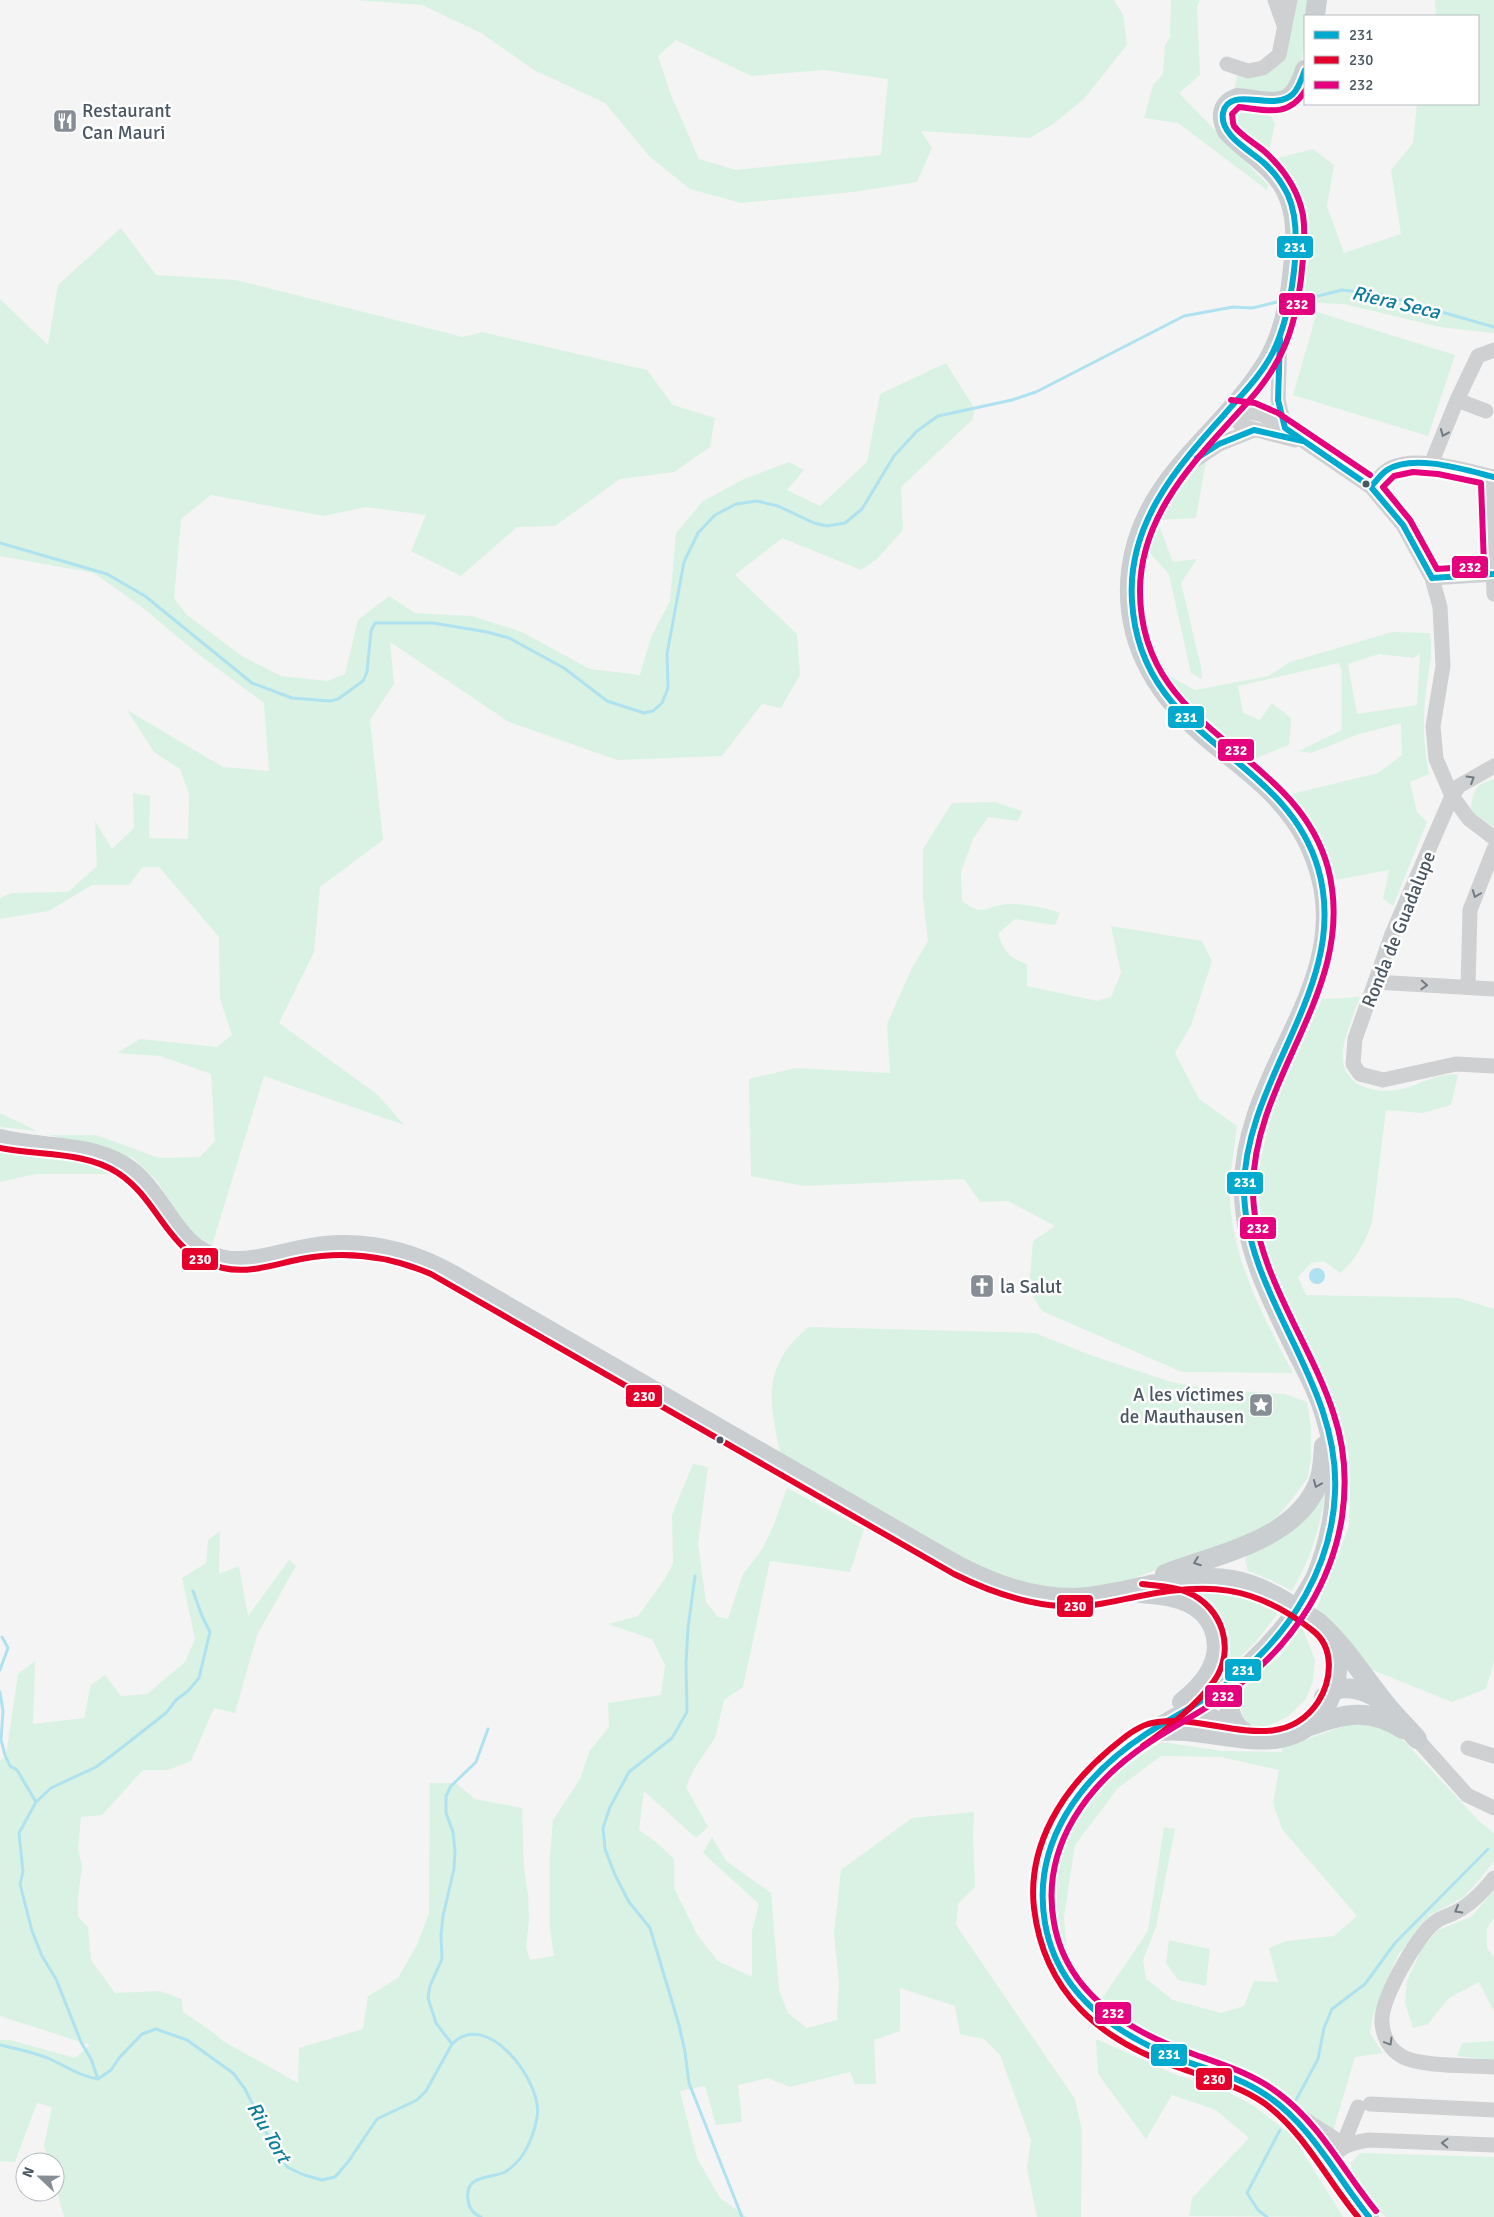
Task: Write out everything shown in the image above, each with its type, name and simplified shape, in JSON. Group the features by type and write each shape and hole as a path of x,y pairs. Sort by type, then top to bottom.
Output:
{"main road":[{"path":"1315,15 1317,0"},
{"path":"1147,1733 1188,1709 1238,1675 1297,1616 1315,1579 1329,1538 1335,1501 1335,1465 1326,1419 1317,1394 1261,1274 1248,1231 1244,1192 1247,1148 1257,1111 1318,974 1326,932 1324,894 1317,863 1292,815 1266,785 1209,739 1174,706 1155,680 1139,644 1131,602 1130,575 1146,517 1166,482 1260,373 1280,335 1293,273 1296,227 1293,210 1280,180 1231,136 1224,125 1222,112 1225,105 1237,98 1268,104 1284,101 1296,90 1304,72"},
{"path":"0,1139 76,1149 104,1157 122,1165 141,1180 156,1197 188,1244 214,1257 227,1260 249,1260 316,1247 353,1244 397,1250 421,1259 447,1272 764,1456 983,1579 1022,1592 1059,1597 1094,1596 1168,1582 1205,1578 1238,1580 1262,1588 1327,1642 1374,1688 1378,1709"},
{"path":"1129,1590 1167,1573 1243,1546 1286,1523 1305,1505 1314,1491 1322,1467 1326,1419"},
{"path":"1238,1580 1236,1563 1243,1546"},
{"path":"1129,1590 1177,1598 1198,1608 1212,1624 1218,1647 1212,1670 1206,1680 1147,1733 1109,1761 1093,1776 1078,1792 1055,1829 1044,1869 1042,1895 1044,1925 1053,1955 1061,1971 1080,1999 1110,2024 1160,2052 1242,2081 1282,2106 1304,2131 1369,2217"},
{"path":"1147,1733 1186,1730 1263,1741 1296,1734 1303,1714 1318,1693 1324,1673 1327,1642"},
{"path":"1327,1642 1329,1679 1334,1690"},
{"path":"1238,1675 1228,1702 1231,1718 1239,1729"},
{"path":"1301,1724 1326,1695 1334,1690 1362,1690 1378,1709 1417,1739"},
{"path":"1188,1709 1248,1733 1262,1734 1301,1724 1378,1709"}],"street":[{"path":"1276,0 1284,26"},
{"path":"1227,64 1248,71 1264,68 1279,56 1290,0"},
{"path":"1280,335 1278,400 1285,428"},
{"path":"1431,464 1457,400 1478,356 1494,350"},
{"path":"1457,400 1486,411"},
{"path":"1230,409 1261,414 1285,428 1371,487 1403,525 1432,578 1440,607 1442,666 1433,726 1436,759 1452,796 1469,819 1494,838"},
{"path":"1230,409 1239,423 1254,430 1303,441"},
{"path":"1166,482 1206,451 1254,430"},
{"path":"1371,487 1390,468 1410,463 1431,464 1492,477 1494,594"},
{"path":"1432,578 1494,574"},
{"path":"1452,796 1459,786 1494,766"},
{"name":"Ronda de Guadalupe","path":"1452,796 1392,934 1355,1039 1352,1064 1360,1074 1383,1080 1456,1064 1494,1066"},
{"path":"1468,987 1470,910 1494,849"},
{"path":"1375,982 1494,988"},
{"path":"1417,1739 1467,1795 1494,1808"},
{"path":"1468,1748 1494,1756"},
{"path":"1494,1878 1473,1901 1435,1922 1423,1934 1403,1964 1388,1999 1382,2021 1385,2037 1390,2047 1403,2057 1418,2062 1494,2067"},
{"path":"1330,2166 1338,2151 1346,2142 1364,2105 1494,2110"},
{"path":"1282,2106 1337,2140 1346,2142 1369,2140 1494,2145"}],"green space":[{"path":"356,0 1114,0 1123,15 1127,45 1084,99 1053,124 1030,138 921,131 932,148 917,182 853,192 741,203 690,189 649,156 605,103 534,70 481,33 422,5","holes":["676,40 751,76 824,70 888,79 881,155 736,170 699,159 671,95 658,56"]},
{"path":"1171,0 1200,0 1197,7 1200,75 1179,93 1268,185 1267,190 1178,123 1144,118 1153,85 1163,74 1165,45 1170,37"},
{"path":"1290,0 1313,0 1311,15 1304,15 1303,54 1300,66 1295,78 1288,87 1278,93 1265,96 1234,91 1239,68 1279,55"},
{"path":"1435,0 1494,0 1494,333 1440,327 1344,304 1295,302 1303,234 1299,191 1282,167 1273,163 1233,128 1231,115 1235,107 1271,116 1275,124 1269,151 1278,158 1313,149 1334,165 1327,206 1344,253 1401,234 1391,170 1413,143 1417,105 1479,105 1479,15 1436,15"},
{"path":"121,228 156,275 236,280 463,337 482,332 647,370 673,405 715,418 710,447 674,472 620,479 555,526 517,527 461,576 411,551 426,515 366,507 324,516 211,495 181,519 174,598 186,614 242,656 281,676 328,681 345,674 358,620 389,596 415,613 472,616 522,632 590,669 640,675 651,637 670,601 676,533 703,501 744,479 789,462 804,470 787,490 820,506 867,462 880,394 946,363 975,409 972,420 901,487 903,530 877,559 861,570 782,538 735,575 797,634 800,675 781,708 762,704 722,756 617,760 509,722 390,642 394,684 370,720 383,840 320,887 314,952 279,1023 378,1095 404,1125 264,1076 212,1245 189,1232 157,1181 133,1158 49,1135 96,1135 159,1158 200,1157 215,1141 211,1074 160,1056 117,1053 140,1039 217,1047 232,1035 220,999 219,937 159,867 143,867 129,885 92,885 49,911 0,919 0,898 12,893 68,892 97,866 95,821 112,849 134,828 133,793 150,796 149,838 188,839 189,793 180,769 154,752 127,710 223,767 269,771 264,703 198,654 143,608 94,573 0,556 0,299 48,345 58,285"},
{"path":"1317,312 1455,355 1428,436 1293,395"},
{"path":"1206,461 1196,518 1157,520 1173,562 1197,559 1181,583 1201,667 1202,679 1191,673 1169,574 1149,552 1143,577 1143,558 1151,529 1169,492"},
{"path":"1392,632 1430,633 1431,658 1424,718 1429,774 1410,782 1417,812 1427,822 1393,906 1383,899 1389,870 1335,880 1322,845 1288,795 1378,773 1402,755 1401,723 1359,734 1311,753 1299,751 1342,730 1342,673 1339,663 1238,686 1243,713 1260,720 1272,703 1291,718 1289,745 1249,761 1194,713 1163,676 1148,639 1171,677 1195,690 1269,676 1290,662","holes":["1420,653 1417,705 1357,714 1348,664 1379,654 1414,658"]},
{"path":"1494,779 1494,827 1475,814 1471,808 1473,796 1477,788"},
{"path":"995,802 1022,811 1018,821 988,817 973,839 961,872 962,901 980,910 1012,904 1034,906 1060,913 1055,925 1015,919 998,934 1008,954 1016,960 1027,964 1027,986 1097,1001 1111,997 1121,973 1111,926 1202,941 1212,961 1191,1025 1175,1053 1199,1099 1237,1126 1230,1183 1234,1233 1240,1257 1259,1305 1293,1373 1182,1372 1042,1311 1029,1290 1033,1241 1055,1226 1008,1201 980,1202 964,1179 803,1186 751,1176 749,1079 796,1068 890,1073 887,1024 912,968 928,941 923,898 923,849 952,803"},
{"path":"1360,997 1343,1051 1343,1064 1347,1074 1354,1081 1373,1090 1384,1091 1406,1088 1439,1076 1458,1075 1451,1105 1423,1113 1386,1110 1372,1223 1363,1244 1351,1263 1340,1273 1324,1261 1311,1263 1298,1277 1306,1295 1459,1298 1494,1309 1494,1662 1486,1689 1452,1702 1370,1669 1316,1610 1349,1526 1350,1492 1344,1438 1317,1359 1294,1314 1269,1256 1263,1231 1256,1182 1271,1113 1322,999"},
{"path":"0,1113 37,1131 0,1127"},
{"path":"0,1151 82,1163 111,1174 36,1174 0,1182"},
{"path":"809,1327 1035,1333 1090,1355 1171,1382 1212,1389 1284,1394 1307,1402 1311,1427 1311,1457 1308,1477 1278,1516 1255,1533 1126,1581 1100,1587 1061,1589 1032,1586 972,1563 782,1459 777,1440 772,1404 775,1372 782,1357 793,1342"},
{"path":"693,1464 708,1467 698,1544 706,1602 718,1617 728,1619 743,1574 762,1550 787,1488 864,1529 850,1572 770,1561 743,1687 724,1700 715,1738 694,1769 686,1787 708,1827 696,1838 644,1791 639,1830 656,1842 674,1859 674,1888 698,1936 718,1961 752,1977 752,1931 759,1904 703,1853 712,1837 726,1861 771,1893 779,1990 788,2013 807,2028 837,2020 839,1983 834,1934 841,1870 912,1818 974,1812 975,1887 958,1904 956,1925 1075,2099 1082,2131 1081,2217 1037,2217 1027,2168 1031,2140 1000,2055 984,2039 960,2034 955,2006 900,1988 900,2031 874,2040 876,2084 855,2084 850,2072 790,2087 768,2078 738,2085 742,2122 716,2125 705,2086 680,2091 697,2158 720,2198 747,2217 64,2217 60,2202 65,2202 65,2152 46,2152 44,2146 52,2107 37,2103 19,2152 15,2152 15,2162 0,2161 0,2040 10,2040 75,2058 90,2045 0,2016 0,1761 6,1756 18,1674 35,1661 33,1724 84,1718 91,1685 105,1675 121,1696 147,1694 185,1662 195,1639 182,1578 206,1563 208,1540 220,1531 219,1574 239,1566 248,1616 289,1560 296,1566 257,1635 235,1713 214,1708 191,1761 168,1770 143,1770 102,1815 81,1817 78,1849 82,1866 78,1917 88,1927 91,1960 115,1993 160,1991 182,1999 183,2012 223,2041 298,2083 299,2048 363,2029 368,1996 398,1978 417,1945 429,1913 430,1783 456,1783 475,1799 522,1808 524,1868 529,1920 526,1948 530,1960 554,1956 550,1929 550,1856 553,1820 580,1779 590,1750 609,1727 608,1703 661,1695 665,1665 652,1639 608,1624 638,1616 664,1580 673,1564 672,1515"},
{"path":"1326,1486 1315,1540 1292,1591 1248,1571 1245,1560 1250,1552"},
{"path":"1208,1589 1228,1591 1244,1596 1278,1613 1255,1643 1224,1672 1230,1649 1226,1629 1205,1608 1179,1592"},
{"path":"1302,1627 1315,1660 1313,1681 1306,1699 1287,1717 1265,1727 1254,1726 1244,1721 1239,1702 1242,1692 1255,1675 1280,1656"},
{"path":"1347,1725 1371,1725 1387,1729 1403,1740 1479,1821 1494,1833 1494,1861 1464,1897 1430,1915 1398,1955 1373,2016 1370,2033 1383,2053 1355,2057 1333,2131 1247,2072 1149,2035 1111,2010 1101,2000 1148,1931 1164,1827 1175,1829 1156,1927 1143,1960 1146,1979 1173,2000 1221,2013 1244,2006 1254,1981 1278,1982 1269,1948 1286,1941 1334,1936 1357,1916 1282,1829 1273,1803 1279,1770 1221,1757 1161,1756 1118,1788 1075,1845 1064,1917 1067,1953 1057,1924 1055,1893 1056,1867 1062,1843 1072,1822 1102,1787 1120,1771 1161,1742 1223,1751 1282,1752 1282,1748"},
{"path":"1494,1890 1494,1918 1487,1928 1487,1948 1494,1958 1494,2012 1479,1982 1449,1998 1428,2024 1413,2028 1405,2003 1407,1981 1422,1948 1438,1930 1471,1917"},
{"path":"1169,1940 1210,1949 1206,1986 1178,1980 1166,1963"},
{"path":"1096,2039 1179,2076 1217,2086 1254,2106 1293,2136 1343,2217 1189,2216 1192,2198 1249,2138 1216,2110 1172,2095 1146,2139 1098,2074"},
{"path":"1494,2041 1494,2060 1457,2056 1462,2043"},
{"path":"1360,2153 1494,2157 1494,2217 1386,2217 1369,2202 1355,2185 1351,2163"}],"water":[{"path":"1317,1268 1325,1276 1317,1284 1309,1276"}],"waterway":[{"name":"Riera Seca","path":"1298,301 1342,290 1379,294 1494,327"},
{"path":"0,543 107,574 145,596 252,683 292,698 330,701 338,699 363,681 367,672 371,631 375,623 433,623 487,632 509,638 564,668 607,701 644,713 653,711 662,703 668,688 667,654 684,562 698,533 715,515 736,504 757,501 778,506 814,523 827,526 845,523 862,509 894,456 917,431 938,416 1012,400 1036,392 1184,316 1233,307 1252,308 1281,301"},
{"path":"695,1576 688,1628 686,1664 687,1712 672,1738 629,1772 610,1807 603,1828 605,1849 615,1875 629,1902 650,1928 679,2025 689,2083 742,2217"},
{"path":"98,2079 56,1979 42,1956 32,1931 20,1884 23,1872 19,1833 36,1802 51,1788 96,1767 111,1756 166,1713 176,1700 188,1691 199,1678 210,1632 193,1591"},
{"path":"0,1670 8,1648 2,1637"},
{"path":"0,1692 3,1711 1,1740 5,1755 10,1766 17,1770 36,1802"},
{"path":"452,2044 436,2023 428,1998 430,1986 442,1959 441,1935 443,1916 454,1869 455,1850 453,1832 446,1813 446,1796 451,1786 476,1762 488,1729"},
{"path":"1296,2100 1318,2059 1324,2028 1332,2009 1365,1984 1395,1943 1488,1849"},
{"name":"Riu Tort","path":"0,2045 38,2054 79,2073 98,2079 111,2070 119,2058 142,2034 156,2029 187,2040 233,2073 245,2089 270,2140 287,2167 304,2175 322,2180 335,2177 348,2162 377,2119 417,2100 426,2091 452,2044 466,2035 481,2035 496,2042 510,2054 532,2086 537,2103 537,2117 530,2141 517,2162 505,2172 479,2179 470,2186 468,2192 469,2206 481,2217"},
{"path":"1267,2217 1258,2210 1247,2193 1280,2130"}],"transit line":[{"name":"231","path":"1304,73 1295,92 1284,99 1274,101 1234,100 1227,105 1223,113 1223,121 1231,135 1237,142 1268,166 1288,195 1293,211 1295,230 1294,274 1290,296 1280,336 1263,369 1188,456 1158,500 1146,523 1137,547 1133,573 1132,601 1141,648 1160,686 1185,717 1276,797 1301,829 1318,868 1325,910 1321,951 1310,990 1261,1107 1249,1147 1244,1188 1248,1228 1259,1266 1274,1303 1309,1376 1323,1413 1333,1452 1335,1493 1332,1520 1326,1546 1317,1571 1291,1618 1275,1639 1237,1676 1204,1699 1146,1734 1123,1751 1101,1770 1082,1791 1066,1814 1054,1839 1046,1865 1043,1893 1045,1923 1052,1948 1062,1971 1076,1991 1093,2009 1134,2038 1179,2059 1246,2083 1282,2107 1310,2136 1369,2217"},
{"name":"232","path":"1304,92 1298,100 1284,109 1267,110 1239,107 1232,114 1234,126 1278,165 1298,197 1303,215 1304,231 1303,263 1298,301 1281,355 1265,381 1195,461 1167,500 1156,521 1148,543 1142,566 1140,591 1147,639 1165,678 1191,710 1285,794 1310,827 1328,868 1334,911 1330,952 1318,991 1270,1106 1258,1146 1253,1187 1255,1218 1272,1276 1324,1387 1338,1427 1344,1466 1342,1517 1330,1564 1309,1607 1296,1627 1264,1663 1235,1688 1150,1742 1107,1777 1089,1797 1074,1819 1062,1843 1054,1868 1052,1895 1054,1923 1061,1947 1071,1969 1085,1988 1120,2019 1141,2031 1163,2042 1257,2079 1278,2093 1307,2119 1376,2211"},
{"name":"231","path":"1280,339 1278,400 1285,428 1371,487 1403,525 1432,578"},
{"name":"232","path":"1231,400 1255,403 1278,413 1370,475"},
{"name":"231","path":"1197,458 1219,444 1254,430 1303,441"},
{"name":"231","path":"1371,487 1387,470 1398,465 1411,463 1440,464 1494,477"},
{"name":"232","path":"1413,472 1438,474 1481,483 1484,566 1437,569 1410,520 1383,487 1394,476 1413,472"},
{"name":"231","path":"1432,578 1494,574"},
{"name":"230","path":"0,1148 61,1155 105,1166 118,1173 133,1185 177,1240 189,1252 204,1262 223,1268 233,1270 253,1269 318,1256 351,1255 384,1259 431,1274 954,1574 993,1591 1034,1603 1071,1606 1099,1604 1184,1589 1228,1591 1249,1595 1269,1603 1312,1630 1325,1645 1328,1654 1328,1674 1323,1693 1318,1702 1301,1720 1282,1728 1261,1731 1239,1730 1192,1722 1169,1721 1148,1724 1127,1736 1092,1765 1063,1801 1043,1841 1036,1862 1033,1885 1034,1908 1040,1938 1050,1965 1063,1989 1080,2009 1124,2043 1149,2056 1244,2091 1264,2103 1303,2142 1358,2217"},
{"name":"230","path":"1142,1584 1176,1588 1199,1599 1210,1608 1217,1619 1225,1643 1221,1669 1208,1689 1181,1716 1143,1746"}],"place":[{"name":"Restaurant Can Mauri","path":"65,121"},
{"name":"la Salut","path":"982,1286"},
{"name":"A les víctimes de Mauthausen","path":"1261,1405"}]}
